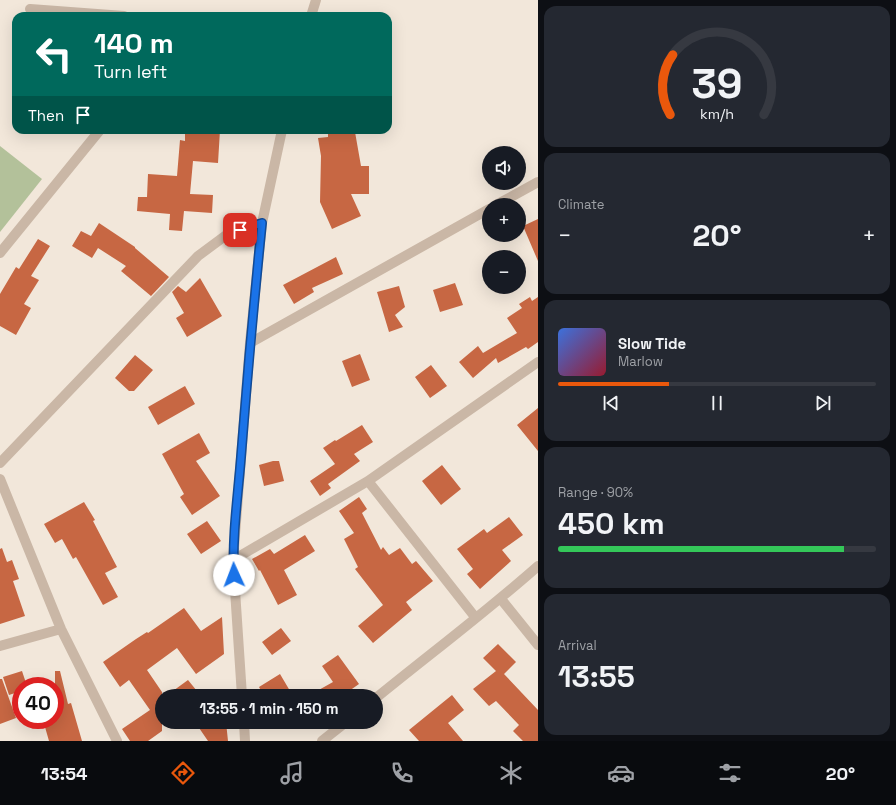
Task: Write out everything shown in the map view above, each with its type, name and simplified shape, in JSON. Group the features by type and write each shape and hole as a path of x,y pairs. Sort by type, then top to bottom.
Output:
{"street":[{"path":"312,12 316,0"},
{"path":"30,9 70,12"},
{"path":"0,253 97,134"},
{"path":"242,689 233,560 250,343 262,223 281,134"},
{"path":"509,198 538,182"},
{"path":"250,343 482,213"},
{"path":"0,463 198,256 229,233 262,223"},
{"path":"233,560 368,481 538,362"},
{"path":"0,479 61,629 117,741"},
{"path":"368,481 475,617"},
{"path":"383,692 475,617 501,599 538,566"},
{"path":"501,599 538,645"},
{"path":"0,646 61,629"},
{"path":"244,729 245,741"},
{"path":"322,741 337,729"}],"green space":[{"path":"0,146 42,179 0,232"}],"building":[{"path":"185,134 220,134 218,163 193,161 190,194 213,195 212,213 184,211 182,231 169,230 170,214 137,211 138,197 147,197 148,174 177,176 180,140 185,141"},
{"path":"328,134 355,134 361,166 369,166 369,194 351,194 361,216 332,229 320,202 321,156 318,138 328,137"},
{"path":"538,219 538,261 526,233 526,225"},
{"path":"99,223 135,247 169,277 151,296 121,271 126,266 98,248 92,258 72,246 81,231 91,236"},
{"path":"38,239 50,246 31,276 39,280 24,304 31,308 16,335 0,326 0,294 16,267 19,269"},
{"path":"336,257 343,274 312,288 314,292 294,304 283,285"},
{"path":"200,278 222,316 187,337 176,318 184,313 172,292 178,286 186,292"},
{"path":"455,283 463,305 440,312 433,290"},
{"path":"399,286 405,307 395,315 403,327 389,332 377,292"},
{"path":"530,297 532,301 538,297 538,342 528,349 526,347 498,363 496,358 473,378 459,362 478,346 483,353 517,333 507,318 522,308 519,304"},
{"path":"360,354 370,380 352,387 342,361"},
{"path":"135,355 153,370 134,391 129,391 115,378"},
{"path":"431,365 447,386 430,398 415,377"},
{"path":"185,386 195,404 158,425 148,407"},
{"path":"538,408 538,451 517,425"},
{"path":"362,425 373,442 354,454 360,461 328,484 331,488 320,496 310,481 335,464 323,448"},
{"path":"199,433 210,453 196,461 220,496 192,515 180,497 184,494 162,454"},
{"path":"279,461 284,481 264,486 259,465"},
{"path":"442,465 461,489 441,505 422,481"},
{"path":"359,497 367,509 362,513 381,550 383,547 389,555 400,548 412,564 416,561 433,581 406,602 412,610 373,643 358,626 383,605 355,569 358,567 344,539 354,533 339,511"},
{"path":"84,502 95,520 93,521 117,567 105,573 118,597 103,605 76,557 73,559 62,539 55,543 44,524"},
{"path":"509,517 523,535 502,550 511,561 480,589 467,574 473,569 457,549 484,529 487,533"},
{"path":"207,521 221,541 201,554 187,534"},
{"path":"305,535 315,551 284,570 297,595 278,605 260,570 259,571 252,559 270,549 274,554"},
{"path":"2,548 7,562 12,560 19,579 13,581 25,616 0,624 0,549"},
{"path":"184,608 201,631 222,617 224,654 196,674 177,648 147,670 160,689 155,689 155,729 162,729 162,731 148,741 130,741 122,729 150,710 129,680 120,687 103,662 136,639 147,632 148,633"},
{"path":"281,628 291,641 272,655 262,642"},
{"path":"498,644 516,662 504,674 538,710 538,741 523,741 513,731 519,725 496,701 489,706 473,689 496,671 483,658"},
{"path":"338,655 359,684 352,689 320,689 333,682 322,666"},
{"path":"22,671 24,677 12,677 12,694 9,695 3,677"},
{"path":"55,671 60,671 61,677 55,677"},
{"path":"280,674 289,689 260,689 259,687"},
{"path":"0,679 2,679 12,707 12,720 0,724"},
{"path":"188,680 195,689 176,689"},
{"path":"64,688 68,704 71,703 82,741 49,741 46,729 64,729"},
{"path":"452,695 464,710 448,723 463,741 419,741 409,730"},
{"path":"200,729 227,729 228,741 208,741"}],"route":[{"path":"234,575 233,560 250,343 262,223 240,230"}]}
